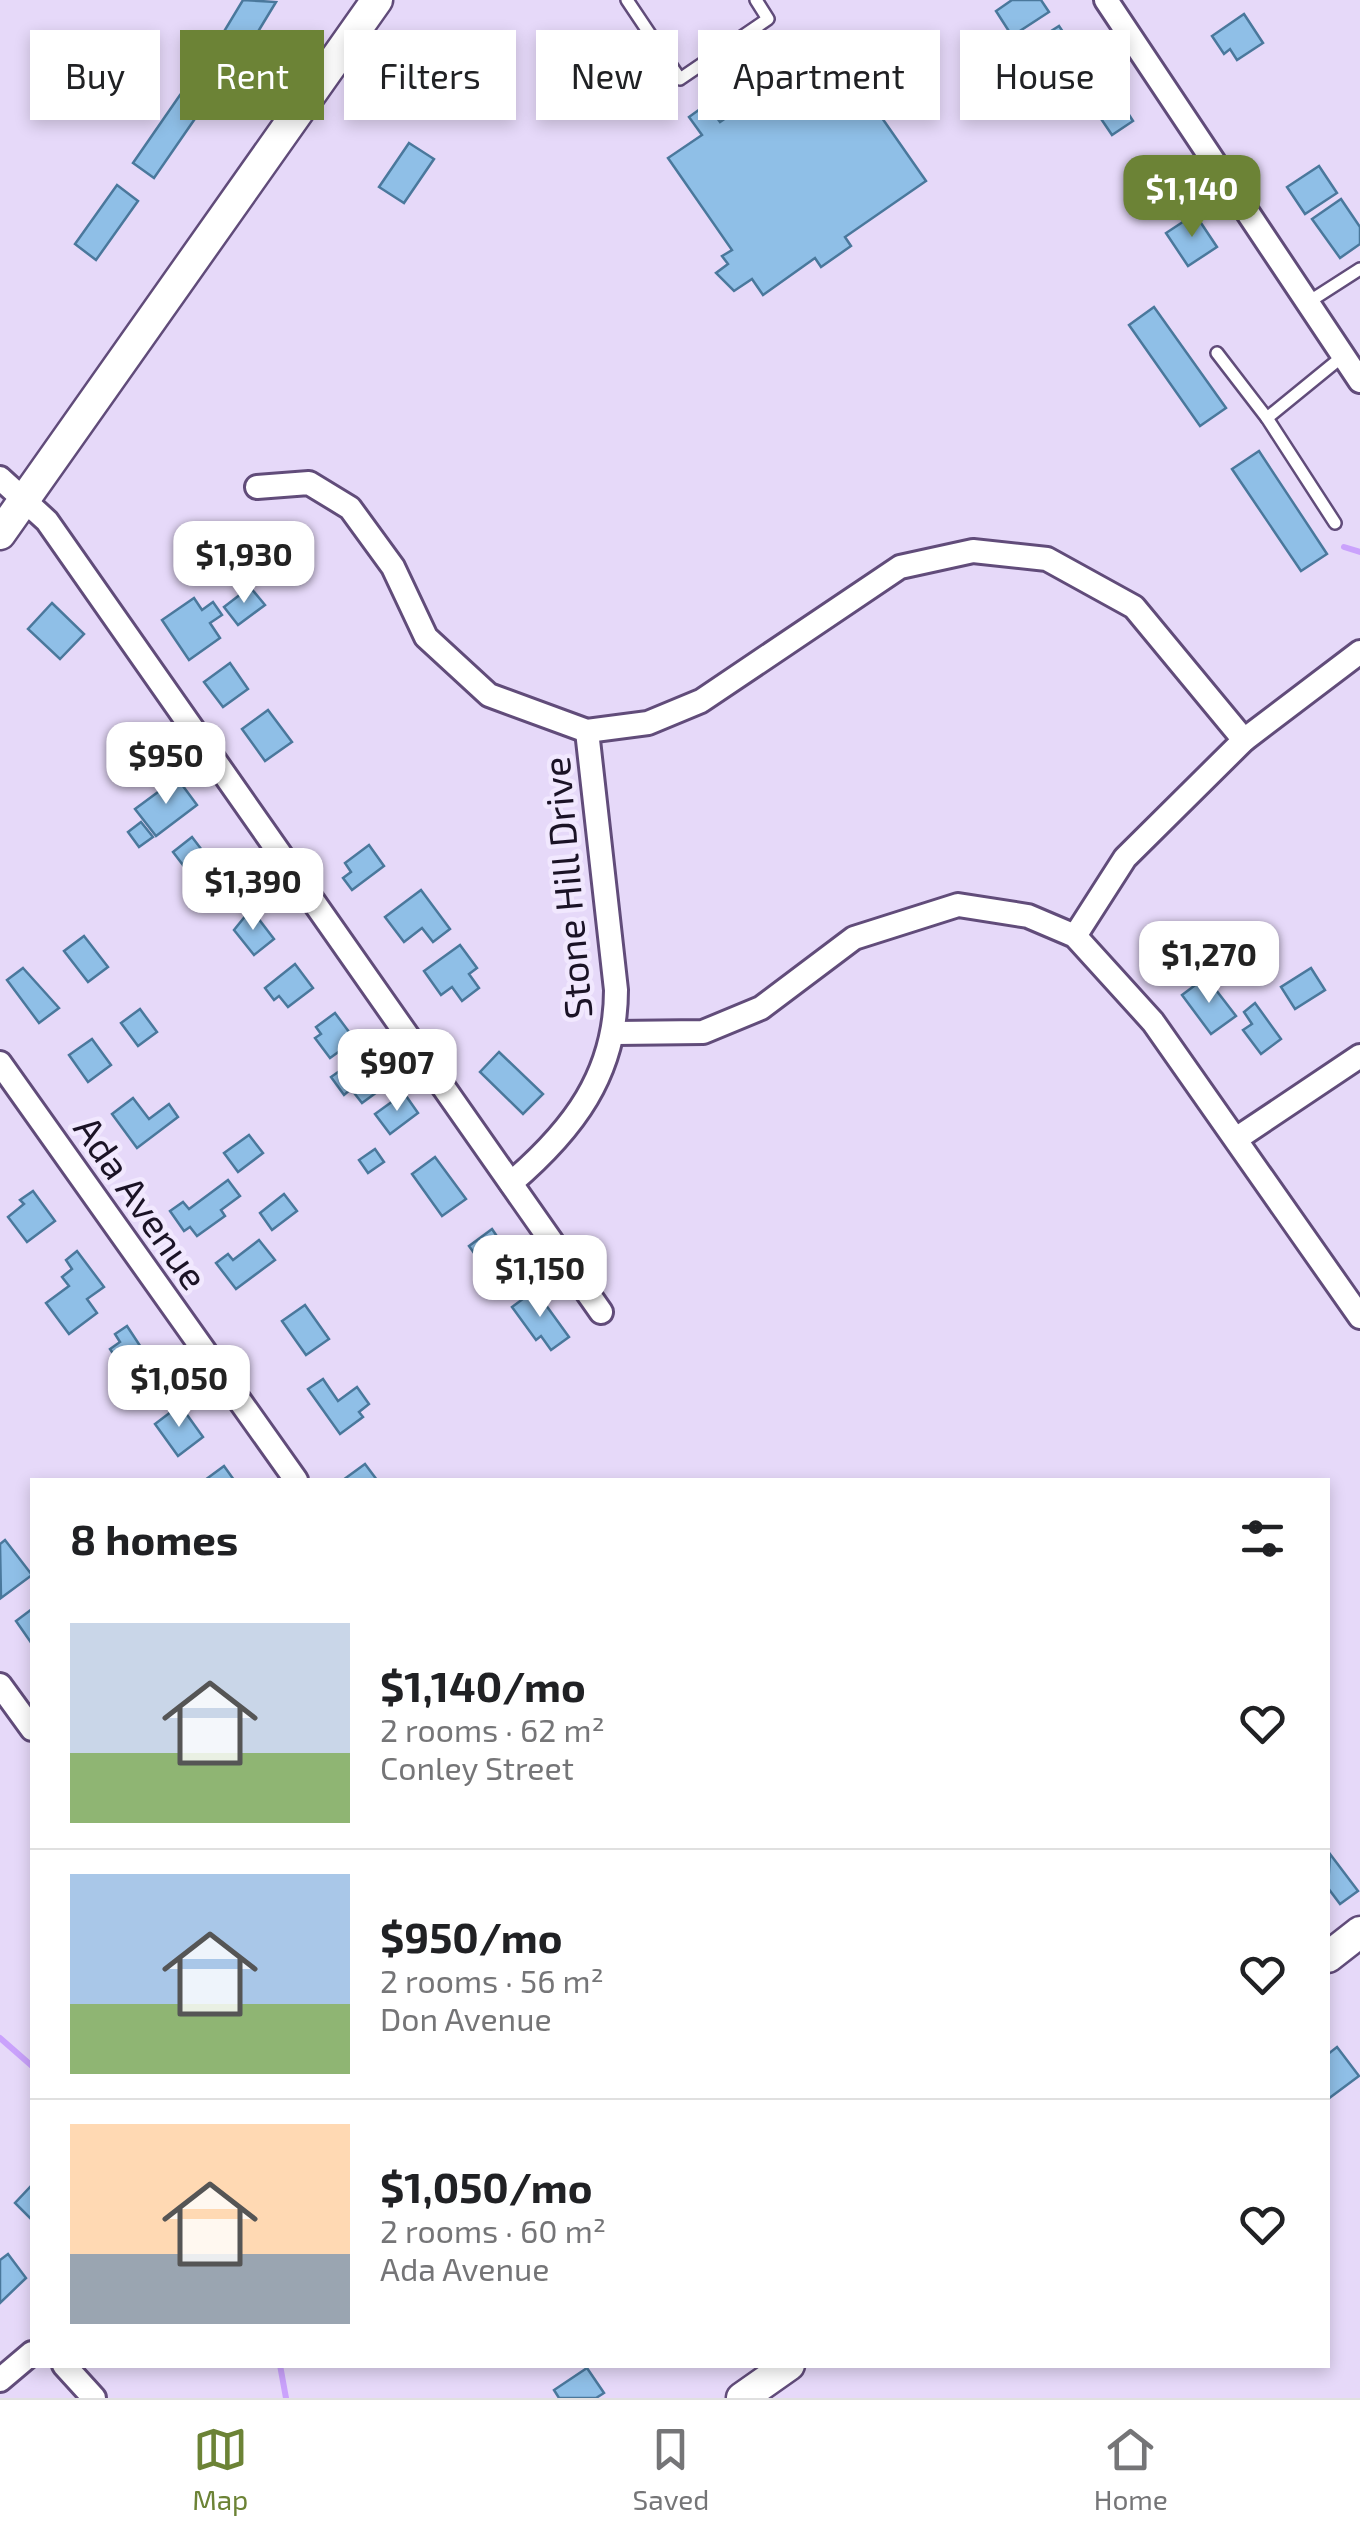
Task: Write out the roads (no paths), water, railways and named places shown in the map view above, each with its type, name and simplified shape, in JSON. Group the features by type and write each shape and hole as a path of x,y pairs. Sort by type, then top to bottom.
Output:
{"main road":[{"path":"0,534 377,0"},
{"path":"1330,1955 1360,1932"},
{"path":"742,2398 784,2368"}],"street":[{"path":"1106,0 1360,380"},
{"path":"0,478 47,521 600,1312"},
{"path":"257,486 309,483 350,508 393,567 426,637 489,695 587,732 648,723 700,701 900,567 973,551 1047,559 1134,608 1244,740"},
{"path":"1075,936 1125,858 1244,740 1360,652"},
{"name":"Stone Hill Drive","path":"511,1182 550,1150 592,1091 616,1033 616,990 587,732"},
{"path":"616,1033 704,1032 760,1008 854,938 958,906 1028,916 1075,936 1153,1022 1360,1317"},
{"path":"1236,1140 1360,1056"},
{"name":"Ada Avenue","path":"0,1063 295,1478"},
{"path":"0,1686 30,1726"},
{"path":"0,2380 30,2355"},
{"path":"67,2368 94,2398"}],"lane":[{"path":"627,0 680,79 768,19 756,0"},
{"path":"1307,303 1360,269"},
{"path":"1217,352 1267,418 1335,523"},
{"path":"1267,418 1343,356"}],"waterway":[{"path":"1344,547 1360,552"},
{"path":"0,2038 30,2064"},
{"path":"281,2368 286,2398"}]}
